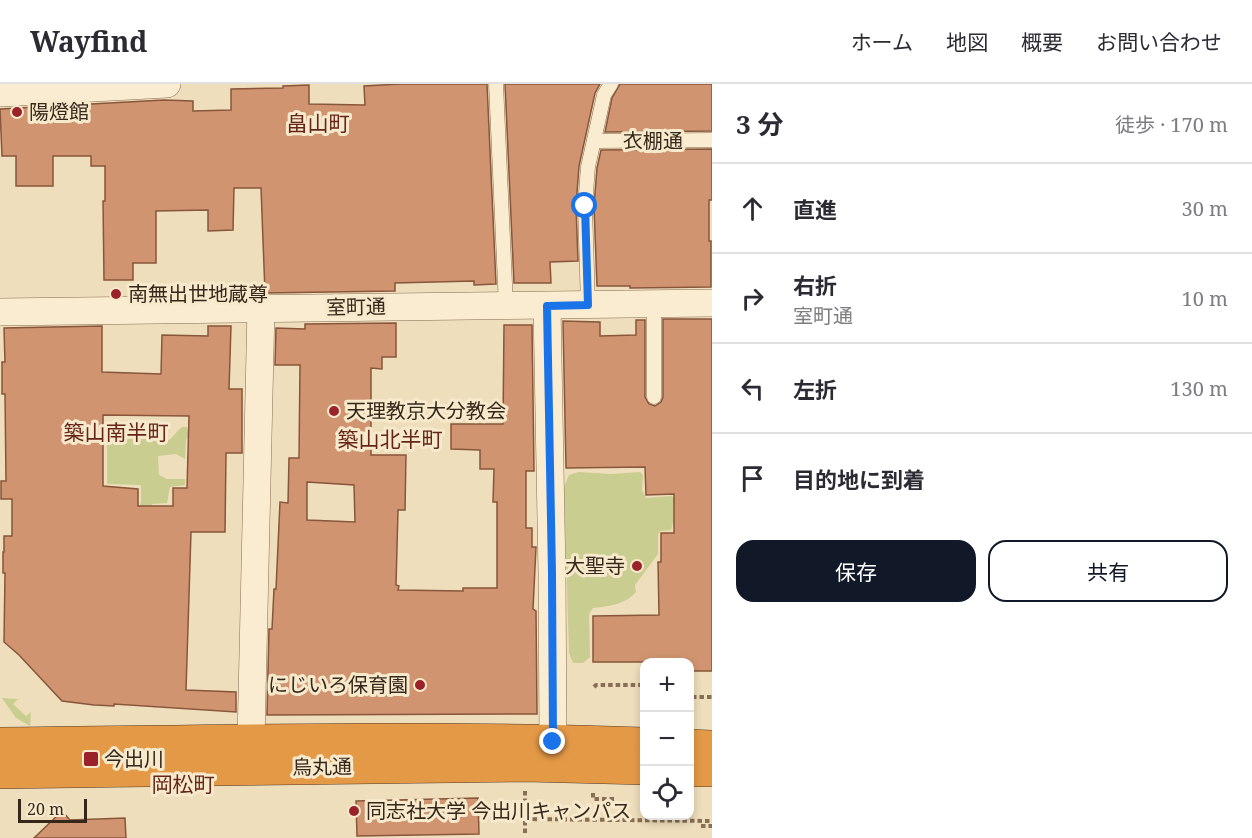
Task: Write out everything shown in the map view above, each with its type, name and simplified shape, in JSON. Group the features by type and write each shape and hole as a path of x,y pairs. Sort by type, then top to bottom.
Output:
{"highway":[{"name":"烏丸通","path":"0,744 251,740 640,744"},
{"path":"694,746 712,747"},
{"name":"烏丸通","path":"0,772 525,765 640,768"},
{"path":"694,770 712,770"}],"street":[{"path":"0,93 167,84"},
{"name":"室町通","path":"0,312 712,303"},
{"path":"547,306 553,742"},
{"path":"251,740 261,308"}],"lane":[{"path":"496,84 506,306"},
{"path":"588,305 585,206 588,167 604,95 612,84"},
{"name":"衣棚通","path":"595,141 712,140"},
{"path":"654,304 654,397"}],"path":[{"path":"594,687 596,685 640,685"},
{"path":"694,697 712,697"},
{"path":"525,784 525,836"},
{"path":"593,794 593,799 614,799"},
{"path":"525,819 712,821"},
{"path":"701,826 712,826"}],"green space":[{"path":"139,421 148,424 155,440 171,439 182,427 187,427 189,435 186,440 185,459 176,454 158,456 159,475 167,479 185,479 185,485 170,487 167,503 152,504 150,529 139,508 141,485 107,484 107,429 117,423"},
{"path":"579,472 610,474 640,472 643,475 642,490 646,498 671,496 680,499 680,522 673,523 671,530 660,531 658,534 658,554 635,585 636,592 622,602 593,608 589,614 590,657 583,663 573,663 569,653 564,487 569,475"},
{"path":"2,698 18,699 13,704 26,716 31,712 30,726 16,718"}],"building":[{"path":"487,84 496,284 474,285 474,281 395,283 395,291 265,293 261,188 234,188 233,230 208,231 208,210 156,211 156,263 133,263 133,280 104,280 105,166 91,166 91,156 53,156 53,186 16,186 16,156 2,156 0,109 164,100 193,101 193,111 231,110 231,89 309,85 309,104 365,105 364,86"},
{"path":"505,84 600,84 595,93 579,166 576,206 578,261 550,262 551,283 514,283"},
{"path":"620,84 712,84 712,131 605,132 612,98"},
{"path":"712,149 712,200 709,200 711,287 597,286 594,206 601,150"},
{"path":"663,319 712,319 712,671 694,671 694,658 640,658 640,662 593,662 593,616 659,615 658,562 661,562 661,533 674,533 674,494 646,495 645,467 566,468 563,321 600,322 600,336 636,335 636,320 645,320 645,397 649,404 655,406 661,402 663,397"},
{"path":"396,323 396,357 382,357 382,369 371,368 371,455 406,455 405,510 398,510 396,585 399,586 398,590 463,591 463,588 497,588 497,502 493,502 494,469 480,469 480,450 451,449 451,424 503,424 504,325 532,325 534,471 526,471 526,528 532,528 532,547 536,547 533,609 536,611 537,714 267,715 269,629 272,629 274,589 276,589 280,502 288,503 289,458 299,458 300,365 275,365 276,328 305,329 305,324","holes":["307,482 354,485 355,522 307,520"]},
{"path":"102,326 102,372 161,374 162,335 208,336 208,326 231,326 229,389 242,389 242,453 226,453 225,532 191,532 186,690 236,692 236,712 114,704 114,706 94,705 62,701 4,642 3,552 4,536 12,536 12,499 1,499 1,481 6,481 5,394 2,394 2,362 5,362 4,328","holes":["103,415 189,416 187,488 173,488 173,506 138,506 138,489 103,486"]},
{"path":"478,798 479,834 357,836 356,801"},
{"path":"62,811 70,820 125,818 126,838 34,838"}],"place":[{"name":"陽燈館","path":"17,112"},
{"name":"南無出世地蔵尊","path":"116,294"},
{"name":"天理教京大分教会","path":"334,411"},
{"name":"大聖寺","path":"637,566"},
{"name":"にじいろ保育園","path":"420,685"},
{"name":"今出川","path":"91,759"},
{"name":"同志社大学 今出川キャンパス","path":"354,811"}],"district":[{"name":"畠山町","path":"318,124"},
{"name":"築山南半町","path":"116,433"},
{"name":"築山北半町","path":"390,440"},
{"name":"岡松町","path":"183,785"}],"route":[{"path":"553,742 547,306 588,305 585,206"}]}
